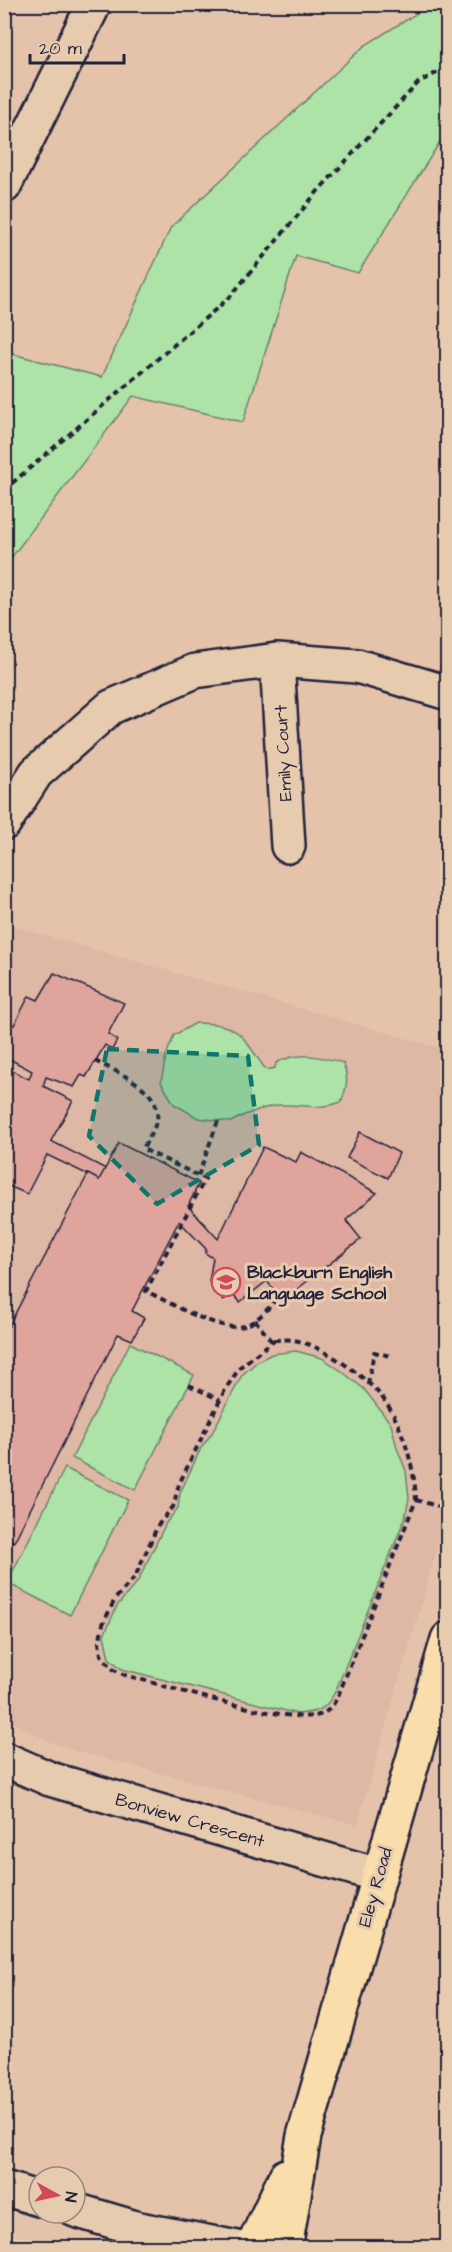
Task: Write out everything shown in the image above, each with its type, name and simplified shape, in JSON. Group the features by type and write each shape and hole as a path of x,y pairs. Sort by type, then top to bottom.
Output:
{"main road":[{"name":"Eley Road","path":"285,2247 304,2136 447,1639"},
{"name":"Eley Road","path":"255,2247 304,2136"}],"street":[{"path":"4,186 94,4"},
{"path":"4,822 36,773 111,706 195,671 277,660 357,666 447,693"},
{"name":"Emily Court","path":"277,660 288,846"},
{"name":"Bonview Crescent","path":"4,1759 60,1783 378,1875"},
{"path":"4,2188 27,2195"},
{"path":"87,2214 139,2229 179,2247"},
{"path":"139,2229 255,2247"}],"path":[{"path":"4,490 229,298 318,191 419,82 447,67"},
{"path":"95,1061 135,1082 149,1094 153,1101 157,1119 143,1149 205,1179 146,1291 218,1324 234,1327 247,1325 255,1320 279,1298"},
{"path":"198,1176 218,1121"},
{"path":"255,1320 272,1342"},
{"path":"274,1340 293,1340 313,1346 332,1357 368,1384 382,1397 397,1424 412,1468 416,1500 332,1707 322,1715 308,1718 290,1716 125,1676 114,1670 101,1655 99,1643 103,1624 115,1599 135,1577 158,1525 173,1507 179,1484 220,1400 240,1367 274,1340"},
{"path":"368,1384 374,1352 390,1356"},
{"path":"189,1385 220,1400"},
{"path":"416,1500 447,1509"}],"highlighted area":[{"path":"107,1049 248,1056 259,1145 157,1204 89,1136"}],"shaded area":[{"name":"Blackburn English Language School","path":"5,924 447,1050 447,1515 357,1825 76,1751 50,1742 5,1718"}],"green space":[{"path":"430,5 447,5 447,136 441,140 358,273 296,256 243,422 133,396 5,566 5,352 102,377 171,227 364,46"},
{"path":"196,1023 232,1029 245,1041 266,1070 275,1068 276,1063 284,1059 301,1056 343,1063 346,1082 341,1102 317,1107 275,1106 255,1111 231,1122 198,1118 174,1104 161,1082 166,1056 174,1035"},
{"path":"130,1343 194,1375 135,1490 72,1458"},
{"path":"296,1351 322,1358 340,1370 364,1389 391,1424 406,1471 409,1498 405,1518 336,1690 322,1709 298,1714 122,1669 109,1658 104,1635 117,1606 138,1581 166,1523 178,1508 180,1493 201,1448 212,1433 242,1375 258,1361 272,1354"},
{"path":"65,1468 128,1500 70,1615 7,1583"}],"building":[{"path":"54,973 124,1003 108,1034 117,1040 112,1050 105,1045 86,1077 81,1075 74,1087 46,1077 43,1086 73,1101 51,1141 106,1169 99,1180 47,1155 27,1194 4,1184 4,1067 29,1079 32,1071 4,1056 4,1021 14,1025 29,996 38,1000"},
{"path":"360,1132 399,1153 388,1178 347,1158"},
{"path":"119,1143 199,1183 188,1206 218,1239 263,1147 296,1162 301,1152 377,1193 346,1220 361,1239 282,1301 267,1281 240,1302 233,1294 223,1300 209,1281 213,1258 205,1253 206,1249 179,1221 132,1311 144,1318 132,1340 118,1334 14,1542 9,1540 4,1550 4,1335 88,1174 99,1180"}],"place":[{"name":"Blackburn English Language School","path":"226,1282"}]}
